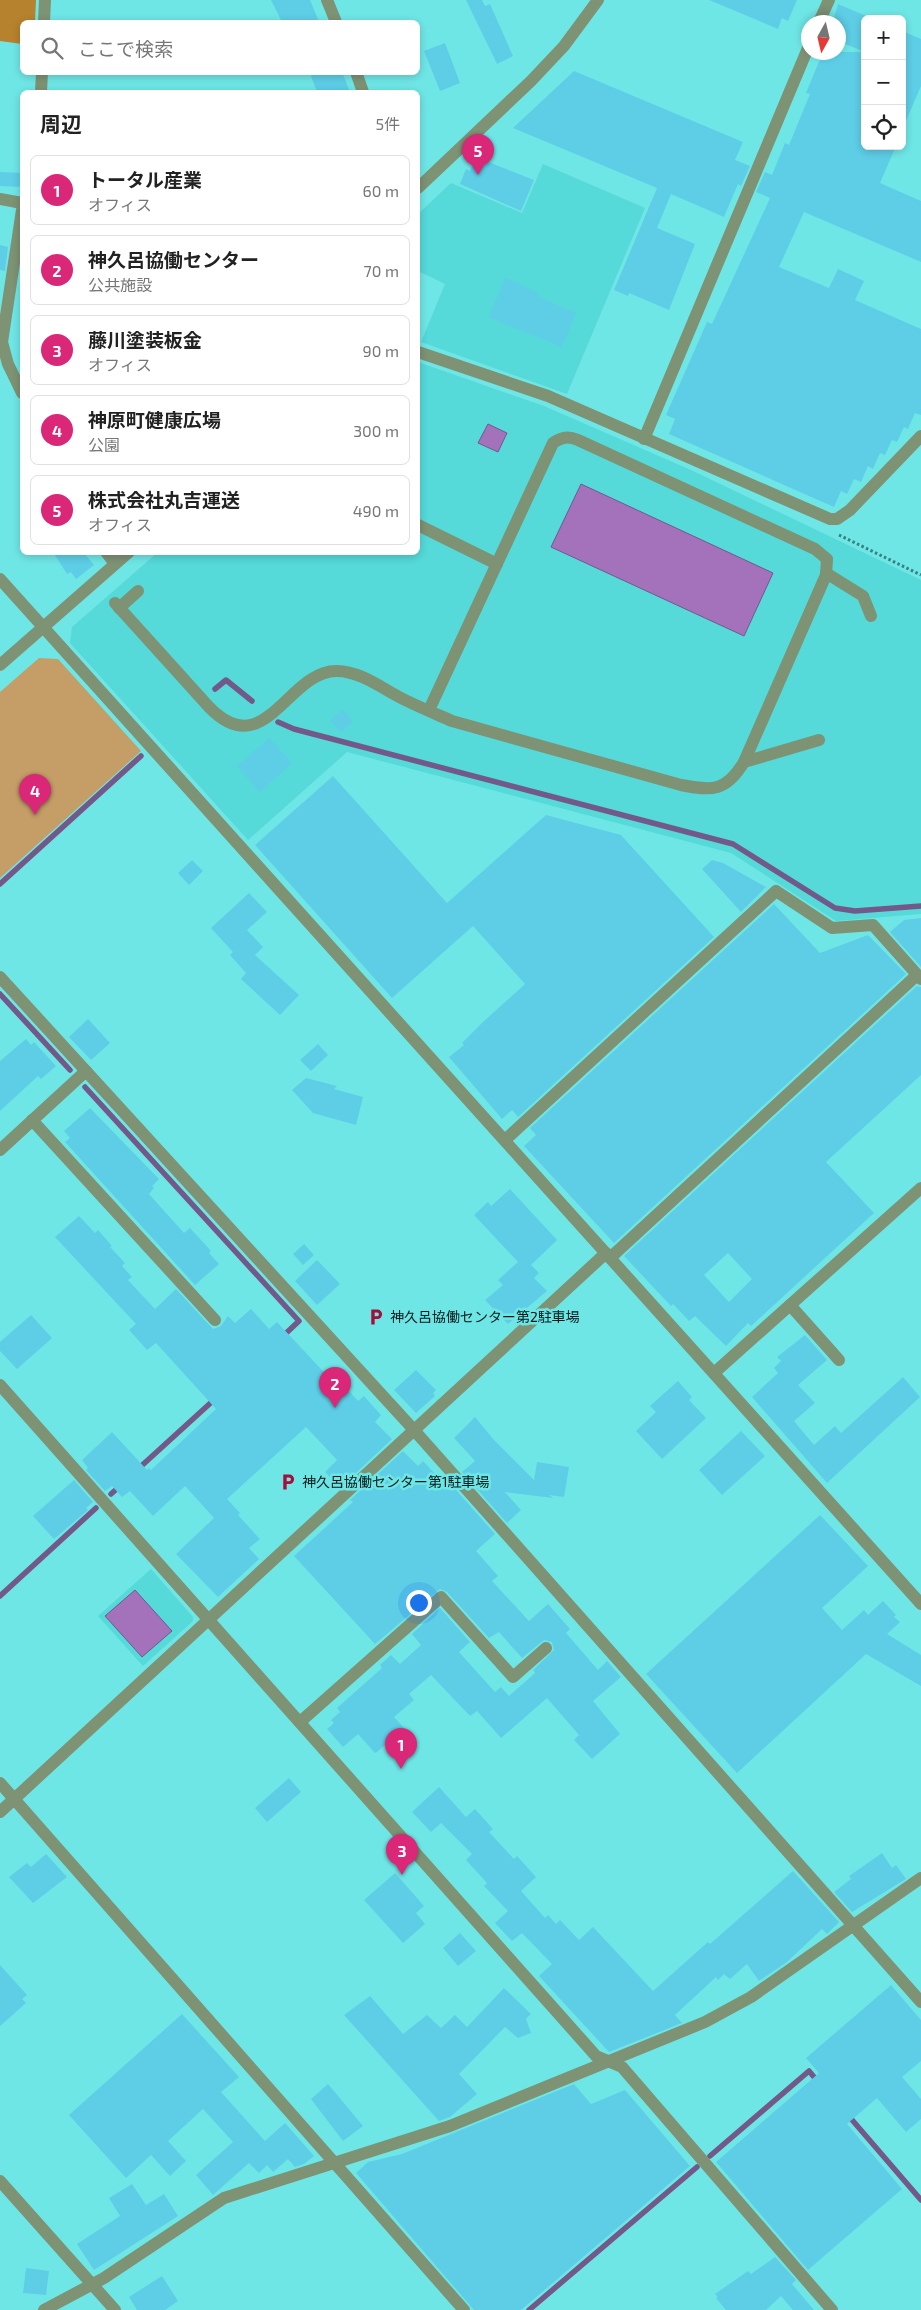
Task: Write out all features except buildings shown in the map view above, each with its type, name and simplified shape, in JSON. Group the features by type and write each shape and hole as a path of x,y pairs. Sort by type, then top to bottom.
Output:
{"street":[{"path":"44,20 45,0"},
{"path":"327,0 335,20"},
{"path":"420,186 531,82 564,46 598,0"},
{"path":"822,15 829,0"},
{"path":"644,439 803,60"},
{"path":"41,90 42,75"},
{"path":"357,75 363,90"},
{"path":"0,199 20,203"},
{"path":"20,223 2,342 8,364 20,389"},
{"path":"420,353 548,396 830,519 837,519 850,510 921,436"},
{"path":"138,591 117,605 209,707 218,716 230,723 255,724 267,718 314,677 336,671 359,676 429,710 452,721 695,788 713,788 730,782 744,762 826,573 827,559 815,549 570,436 561,438 553,443 429,710"},
{"path":"420,526 497,564"},
{"path":"108,555 115,564"},
{"path":"0,665 126,555"},
{"path":"826,573 863,596 871,616"},
{"path":"0,579 921,1604"},
{"path":"744,762 819,740"},
{"path":"0,1812 414,1430 919,977 873,925 832,928 776,891 505,1140"},
{"path":"0,977 414,1430 854,1924 921,2002"},
{"path":"0,1150 86,1071"},
{"path":"32,1120 215,1320"},
{"path":"714,1373 921,1188"},
{"path":"790,1305 839,1360"},
{"path":"0,1385 596,2056 622,2067 832,2310"},
{"path":"300,1722 441,1597 513,1678 546,1648"},
{"path":"0,1783 336,2162 464,2310"},
{"path":"44,2310 104,2278 224,2198 450,2126 729,2011 921,1878"},
{"path":"0,2181 115,2310"}],"path":[{"path":"830,519 832,528 839,535 921,575"}],"shaded area":[{"path":"0,0 36,0 35,20 20,20 20,44 0,41"},
{"path":"543,164 645,208 567,394 421,342 445,284 420,272 420,212 451,183 522,213"},
{"path":"420,363 544,406 691,470 921,580 921,914 836,921 731,853 347,752 248,840 70,643 72,627 155,555 420,555"},
{"path":"488,424 507,433 498,452 478,443"},
{"path":"581,484 773,573 744,636 551,547"},
{"path":"39,658 58,659 141,751 0,878 0,692"},
{"path":"151,1569 193,1617 193,1621 143,1666 98,1616"},
{"path":"135,1590 172,1631 142,1657 105,1616"}],"waterway":[{"path":"215,689 226,680 252,701"},
{"path":"278,722 294,729 733,844 835,908 855,911 921,906"},
{"path":"0,884 141,756"},
{"path":"0,994 70,1070"},
{"path":"85,1087 299,1321 282,1337"},
{"path":"138,1469 216,1398"},
{"path":"111,1494 120,1486"},
{"path":"0,1596 96,1508"},
{"path":"710,2156 809,2071 819,2083"},
{"path":"847,2114 921,2200"},
{"path":"529,2310 697,2167"}],"place":[{"name":"株式会社丸吉運送","path":"478,175"},
{"name":"神原町健康広場","path":"35,815"},
{"name":"神久呂協働センター第2駐車場","path":"376,1317"},
{"name":"神久呂協働センター","path":"335,1408"},
{"name":"神久呂協働センター第1駐車場","path":"288,1482"},
{"name":"トータル産業","path":"401,1769"},
{"name":"藤川塗装板金","path":"402,1875"}]}
